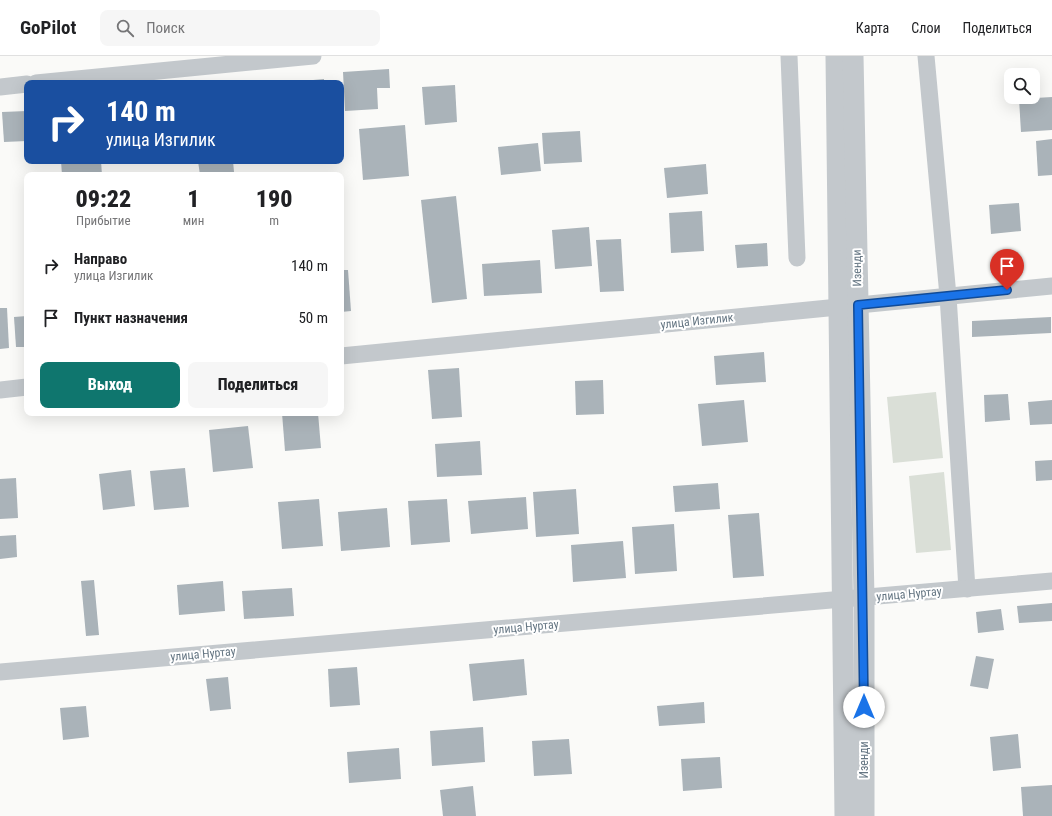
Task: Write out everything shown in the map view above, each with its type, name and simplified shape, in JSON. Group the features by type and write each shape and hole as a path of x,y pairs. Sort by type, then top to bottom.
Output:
{"street":[{"path":"67,80 313,56"},
{"path":"789,56 797,258"},
{"name":"Изенди","path":"836,56 864,598 864,816"},
{"name":"Изенди","path":"845,816 843,600 853,56"},
{"path":"926,56 948,296 967,589"},
{"path":"0,86 24,84"},
{"name":"улица Изгилик","path":"344,356 1052,286"},
{"path":"0,390 24,387"},
{"name":"улица Нуртау","path":"0,672 1052,581"}],"shaded area":[{"path":"936,392 943,458 893,463 887,397"},
{"path":"944,472 951,550 916,553 909,476"}],"building":[{"path":"389,69 390,88 377,88 378,109 345,111 343,72"},
{"path":"455,85 457,122 425,125 422,87"},
{"path":"1052,97 1052,130 1021,132 1019,104 1040,104 1040,98"},
{"path":"24,111 24,141 4,142 2,112"},
{"path":"405,125 409,176 363,180 359,129"},
{"path":"580,131 582,162 544,164 542,133"},
{"path":"1052,139 1052,175 1038,176 1036,141"},
{"path":"538,143 541,171 501,175 498,147"},
{"path":"61,164 101,164 102,172 62,172"},
{"path":"198,164 233,164 234,172 200,172"},
{"path":"706,164 708,194 667,198 664,168"},
{"path":"456,196 467,299 432,303 421,200"},
{"path":"1019,203 1021,231 991,234 989,205"},
{"path":"702,211 704,251 671,253 669,213"},
{"path":"589,227 592,266 555,269 552,230"},
{"path":"621,239 624,291 600,292 596,240"},
{"path":"767,243 768,266 737,268 735,245"},
{"path":"540,260 542,293 484,296 482,264"},
{"path":"344,270 348,270 351,311 344,312"},
{"path":"0,308 7,308 9,348 0,349"},
{"path":"24,316 24,347 16,347 14,317"},
{"path":"1051,317 1051,333 972,337 972,321"},
{"path":"764,352 766,382 716,385 714,356"},
{"path":"459,368 462,417 432,419 428,370"},
{"path":"603,380 604,414 576,415 575,381"},
{"path":"1008,394 1010,420 985,422 984,395"},
{"path":"744,400 748,442 702,446 698,404"},
{"path":"1052,400 1052,424 1030,425 1028,402"},
{"path":"282,416 318,416 321,448 285,451"},
{"path":"248,426 253,468 213,472 209,430"},
{"path":"480,441 482,475 437,477 435,444"},
{"path":"1052,460 1052,480 1036,481 1035,461"},
{"path":"185,468 189,507 154,510 150,471"},
{"path":"131,470 135,506 103,510 99,474"},
{"path":"16,478 18,518 0,519 0,479"},
{"path":"718,483 720,509 675,512 673,486"},
{"path":"576,489 579,534 536,537 533,492"},
{"path":"526,497 528,529 471,534 468,501"},
{"path":"319,499 323,546 282,549 278,502"},
{"path":"447,499 450,542 411,545 408,501"},
{"path":"387,508 390,547 341,551 338,512"},
{"path":"759,513 764,576 733,578 728,515"},
{"path":"674,524 677,571 635,574 632,527"},
{"path":"16,535 17,557 0,559 0,536"},
{"path":"623,541 626,578 573,582 571,545"},
{"path":"94,580 99,635 86,636 81,581"},
{"path":"223,581 225,611 179,615 177,585"},
{"path":"292,588 294,616 244,619 242,591"},
{"path":"1052,603 1052,621 1019,623 1017,606"},
{"path":"1001,609 1004,630 978,633 976,612"},
{"path":"976,656 994,659 988,689 970,686"},
{"path":"524,659 527,695 473,701 469,664"},
{"path":"357,667 360,705 330,707 328,669"},
{"path":"228,677 231,709 210,711 206,679"},
{"path":"704,702 705,723 659,726 657,706"},
{"path":"86,706 89,737 63,740 60,708"},
{"path":"483,727 485,762 432,766 430,731"},
{"path":"1018,734 1021,768 993,771 990,737"},
{"path":"569,739 572,774 534,776 532,741"},
{"path":"399,748 401,779 349,783 347,752"},
{"path":"720,757 722,788 683,791 681,759"},
{"path":"1052,785 1052,816 1023,816 1021,787"},
{"path":"473,786 476,816 443,816 440,790"}],"route":[{"path":"864,707 864,598 858,305 1007,290"}]}
